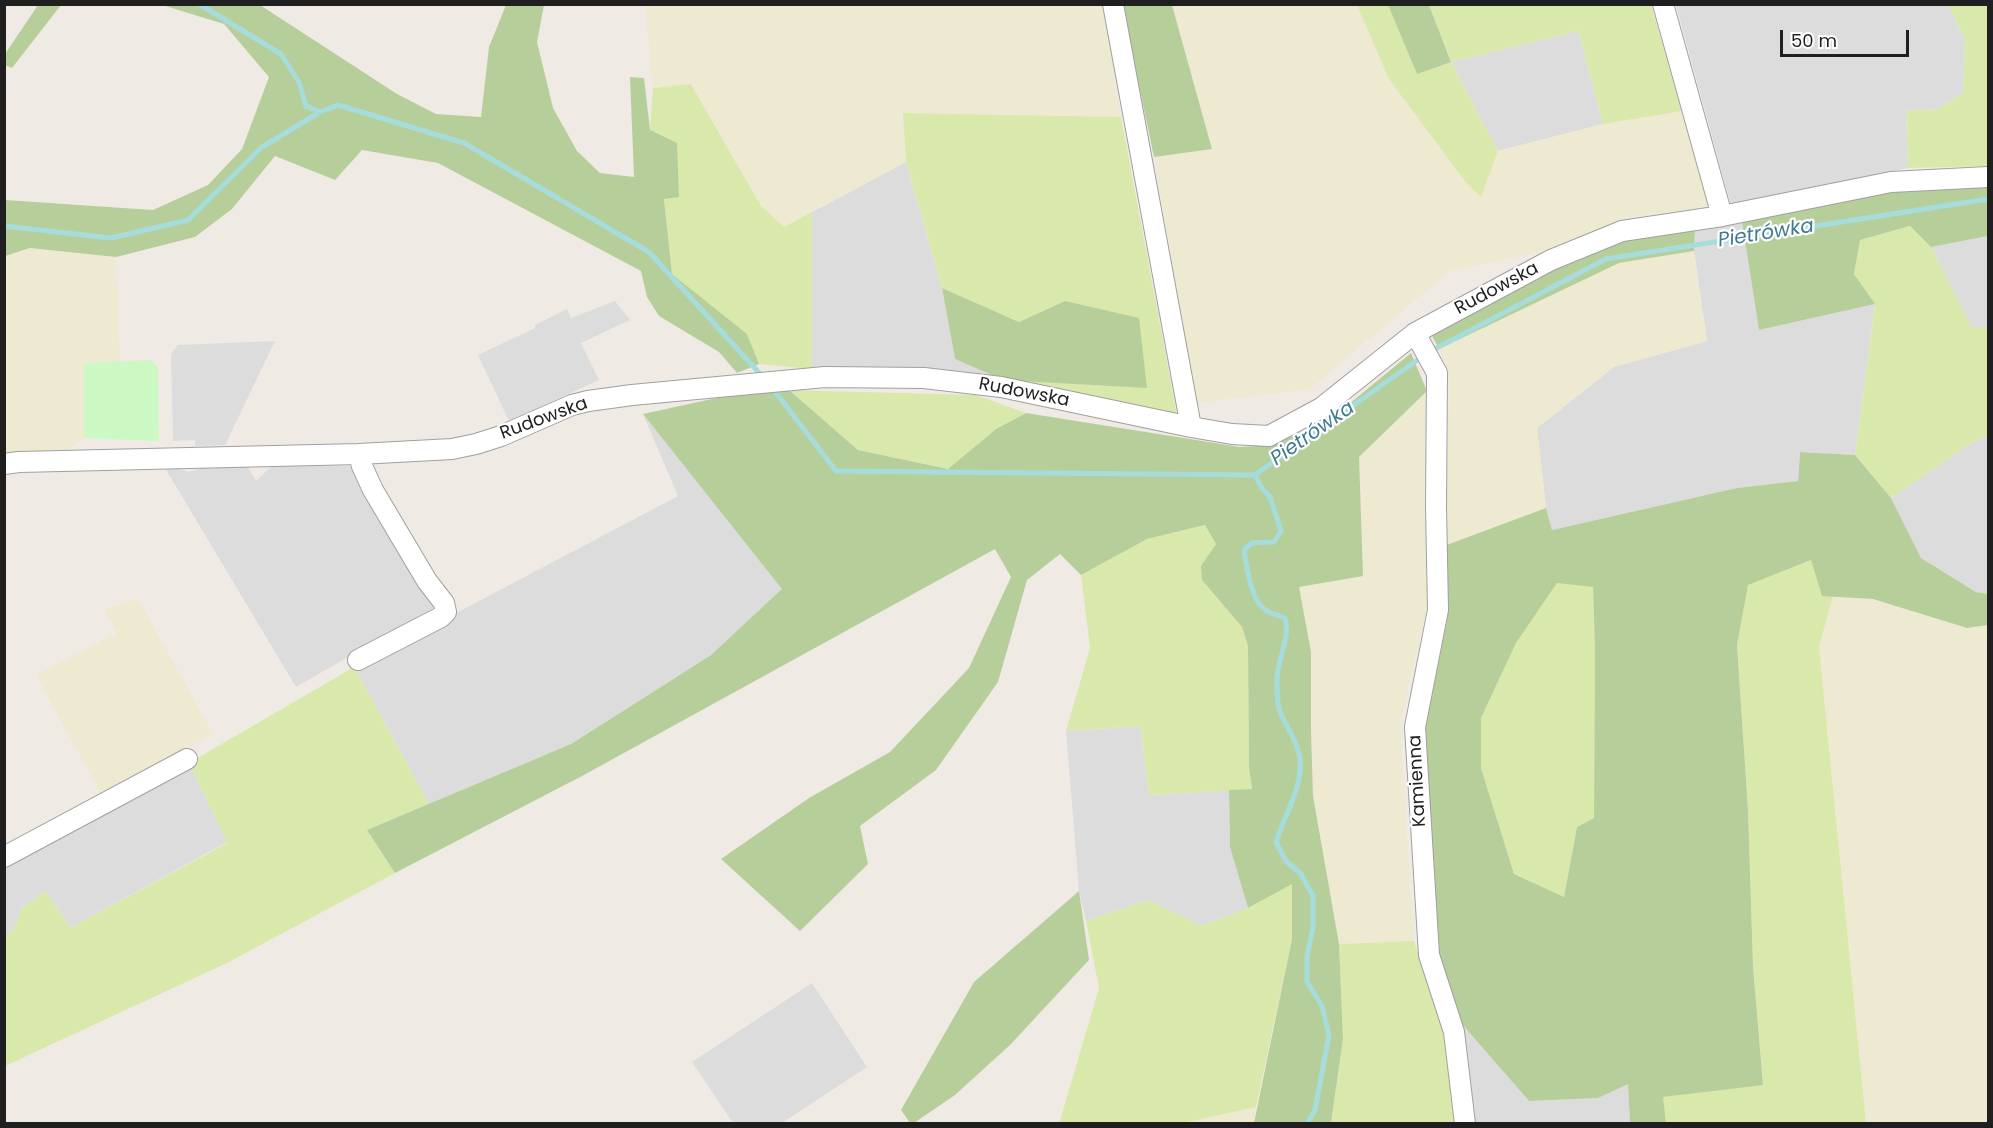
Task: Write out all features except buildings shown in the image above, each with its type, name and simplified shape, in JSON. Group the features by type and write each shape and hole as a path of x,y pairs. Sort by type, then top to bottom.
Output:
{"street":[{"path":"1113,4 1191,427"},
{"path":"1663,4 1722,216"},
{"name":"Rudowska","path":"4,464 359,454 452,449 476,444 572,405 588,401 825,377 924,378 1000,387 1191,427 1232,434 1269,436 1321,408 1415,333 1551,260 1622,231 1722,216 1891,182 1989,177"},
{"name":"Kamienna","path":"1415,333 1437,373 1438,610 1415,727 1429,955 1454,1032 1465,1124"},
{"path":"358,660 441,617 446,612 444,603 427,581 373,490 359,454"},
{"path":"4,857 187,759"}],"shaded area":[{"path":"645,5 1103,5 1121,117 903,113 906,162 784,227 761,206 692,84 653,88"},
{"path":"1172,5 1357,5 1389,79 1467,184 1480,196 1498,151 1603,124 1682,111 1711,206 1624,218 1540,252 1450,271 1310,389 1196,403 1154,157 1212,148"},
{"path":"1676,5 1949,5 1965,41 1963,93 1938,109 1906,111 1908,168 1731,205"},
{"path":"1578,31 1603,124 1498,151 1451,62"},
{"path":"906,162 942,288 955,359 1003,380 812,369 812,212"},
{"path":"1742,222 1759,330 1875,304 1855,455 1800,452 1798,481 1737,488 1552,530 1546,508 1537,428 1614,367 1707,341 1694,251 1695,230"},
{"path":"1988,236 1988,327 1972,329 1931,247"},
{"path":"30,248 116,257 120,361 84,363 84,438 63,453 5,455 4,256"},
{"path":"1694,251 1707,341 1613,367 1537,428 1546,508 1444,546 1450,378 1439,349 1619,263"},
{"path":"615,301 630,320 581,343 599,380 509,421 478,355 535,328 535,325 567,309 571,318"},
{"path":"275,341 225,445 195,446 195,440 173,441 171,354 178,345"},
{"path":"1427,391 1427,607 1400,726 1414,941 1339,944 1313,796 1311,731 1299,587 1362,575 1359,457"},
{"path":"643,414 783,589 711,655 571,744 429,804 354,667 678,496"},
{"path":"1988,436 1988,594 1976,592 1921,558 1891,498 1974,441"},
{"path":"272,466 350,466 435,607 296,687 165,468 178,468 188,472 206,467 248,467 256,481"},
{"path":"1833,596 1873,599 1967,628 1988,625 1988,1123 1866,1123 1819,647"},
{"path":"138,599 213,734 102,796 36,675 117,633 104,609"},
{"path":"1140,726 1149,795 1229,790 1230,847 1248,908 1201,926 1148,900 1086,921 1079,891 1066,731"},
{"path":"189,763 227,842 70,928 46,891 22,908 13,930 5,935 5,861"},
{"path":"812,983 867,1067 782,1123 733,1123 692,1062"},
{"path":"1461,1023 1529,1101 1598,1098 1628,1083 1630,1123 1474,1123"},
{"path":"1256,1107 1254,1123 1183,1123"}],"green space":[{"path":"38,5 61,5 12,68 5,65 5,54"},
{"path":"162,5 260,5 397,94 436,114 481,117 489,47 506,5 544,5 537,42 553,108 577,151 600,173 634,177 630,77 644,78 650,130 677,143 679,197 664,199 672,274 747,334 759,364 737,373 719,352 659,316 647,297 641,271 438,163 362,150 335,180 275,156 232,209 195,237 116,257 30,248 5,256 5,200 153,210 208,185 242,149 269,77 224,24"},
{"path":"1122,5 1172,5 1212,149 1154,157"},
{"path":"1357,5 1388,5 1417,74 1451,61 1429,5 1651,5 1682,111 1603,124 1578,31 1451,62 1498,151 1481,197 1467,184 1389,79"},
{"path":"1388,5 1429,5 1451,62 1417,74"},
{"path":"1949,5 1988,5 1988,166 1908,168 1906,111 1938,109 1963,93 1965,41"},
{"path":"691,84 761,206 784,227 812,212 812,369 759,364 747,334 672,274 664,198 650,130 653,88"},
{"path":"903,113 1121,117 1177,415 1003,380 1065,301 1019,322 942,288 906,162"},
{"path":"1988,187 1988,236 1931,247 1910,226 1860,240 1854,274 1875,304 1759,330 1742,222 1893,192"},
{"path":"1910,226 1931,247 1972,328 1988,327 1988,436 1974,441 1891,498 1855,455 1875,305 1854,274 1860,240"},
{"path":"1695,230 1694,251 1619,263 1439,349 1431,334 1553,268 1621,241"},
{"path":"942,288 1019,322 1065,301 1139,318 1147,388 1003,380 955,359"},
{"path":"1411,353 1427,391 1359,457 1363,576 1299,587 1311,652 1313,796 1339,944 1343,1039 1331,1123 1254,1123 1292,939 1292,884 1248,908 1230,847 1229,790 1252,789 1249,768 1248,646 1242,627 1202,580 1201,566 1216,544 1205,525 1147,539 1081,575 1060,554 1027,580 998,682 936,770 860,826 868,864 800,931 721,859 809,798 890,752 969,668 1011,577 995,549 582,776 395,873 367,830 571,744 711,655 782,589 643,414 721,397 789,390 858,450 948,469 996,429 1026,413 1240,447 1272,445 1337,414"},
{"path":"150,360 158,367 159,441 84,438 84,363"},
{"path":"789,390 976,395 1026,413 996,429 948,469 858,450"},
{"path":"1800,452 1855,455 1891,498 1921,558 1976,592 1988,594 1988,625 1967,628 1873,599 1822,596 1811,560 1748,585 1737,645 1748,810 1753,966 1763,1085 1663,1097 1666,1123 1630,1123 1628,1084 1598,1098 1529,1101 1461,1023 1439,953 1424,730 1447,620 1444,546 1546,508 1552,530 1737,488 1798,481","holes":["1557,583 1593,587 1594,818 1577,827 1564,897 1514,874 1481,768 1481,718 1516,643"]},
{"path":"1205,525 1216,544 1202,566 1202,580 1242,627 1248,646 1249,768 1252,789 1149,795 1140,726 1066,731 1090,648 1081,575 1147,539"},
{"path":"1812,560 1822,595 1833,596 1819,647 1866,1123 1666,1123 1662,1097 1763,1084 1753,966 1748,810 1737,644 1748,584"},
{"path":"1557,583 1593,586 1595,650 1594,818 1577,827 1564,897 1514,874 1481,768 1481,718 1516,643"},
{"path":"354,667 429,804 367,830 395,873 227,963 5,1066 5,935 13,930 22,908 46,891 70,928 227,843 189,763"},
{"path":"1292,883 1292,939 1256,1107 1183,1123 1059,1124 1099,988 1086,921 1148,900 1201,926 1248,908"},
{"path":"1079,891 1089,960 1010,1045 955,1095 914,1123 910,1123 901,1110 974,982"},
{"path":"1414,941 1445,1032 1456,1123 1331,1124 1343,1039 1339,944"}],"waterway":[{"path":"199,4 281,54 299,82 306,106 320,112"},
{"path":"4,226 111,238 188,220 262,147 320,112 338,105 464,143 649,252 762,376"},
{"name":"Pietrówka","path":"1431,351 1606,259 1988,199"},
{"name":"Pietrówka","path":"1255,475 1423,356"},
{"path":"773,389 836,471 1255,475"},
{"name":"Pietrówka","path":"1255,475 1261,487 1270,497 1281,531 1274,542 1252,543 1244,550 1255,597 1263,608 1285,618 1285,641 1278,672 1278,702 1281,714 1297,745 1300,759 1296,791 1276,842 1286,861 1301,874 1313,896 1313,928 1307,956 1307,982 1322,1006 1329,1035 1315,1110 1307,1124"}]}
